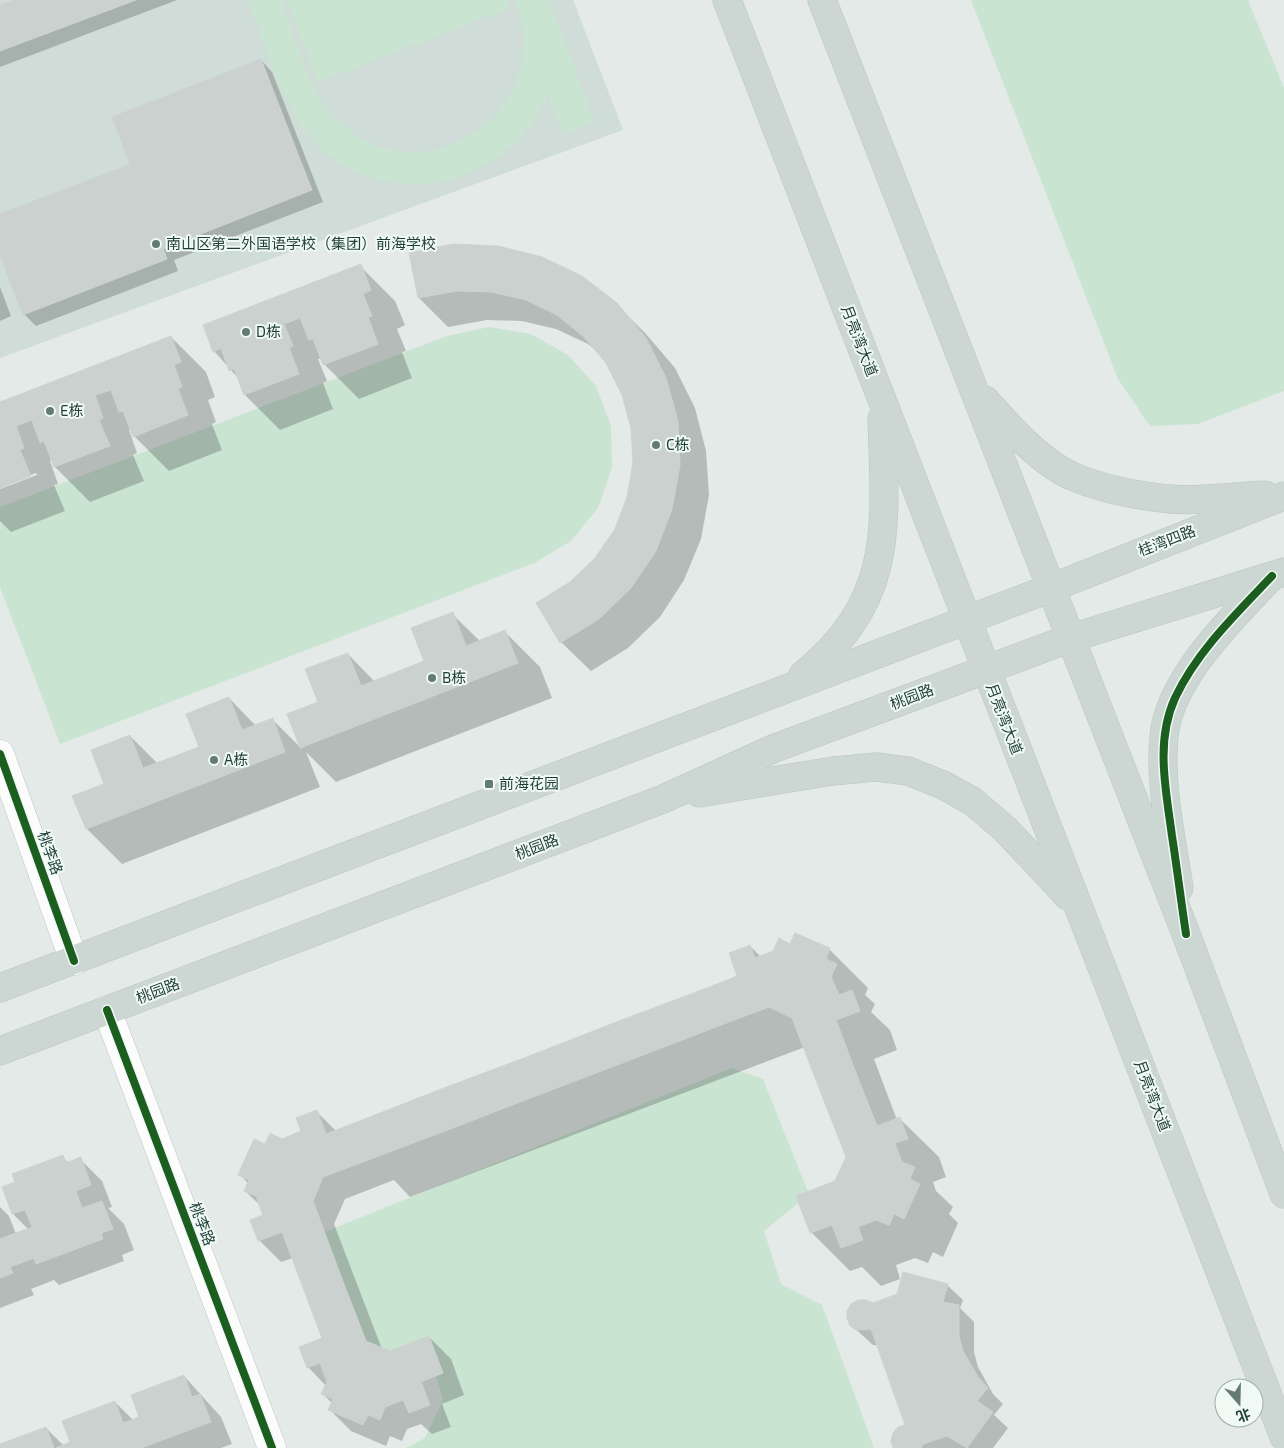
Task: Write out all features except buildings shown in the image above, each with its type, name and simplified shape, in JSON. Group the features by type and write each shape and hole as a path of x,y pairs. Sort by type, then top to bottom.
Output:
{"main road":[{"name":"月亮湾大道","path":"727,0 882,398 985,670 1079,907 1284,1437"},
{"path":"822,0 1186,934 1284,1194"},
{"path":"974,388 1006,424 1039,454 1073,476 1124,492 1172,500 1284,495"},
{"path":"790,686 823,659 840,639 866,598 877,571 885,517 882,398"},
{"name":"桂湾四路","path":"1051,588 1284,495"},
{"path":"1071,638 1278,574"},
{"path":"1186,934 1164,779 1164,735 1168,718 1176,697 1200,658 1219,634 1278,574"},
{"path":"0,988 1051,588"},
{"name":"桃园路","path":"0,1051 663,799 775,748 1071,638"},
{"path":"663,799 833,771 876,767 908,771 943,785 972,801 1005,829 1079,907"}],"street":[{"name":"桃李路","path":"0,754 74,961"},
{"name":"桃李路","path":"107,1010 272,1448"}],"shaded area":[{"name":"南山区第二外国语学校（集团）前海学校","path":"0,0 573,0 623,130 0,358"}],"green space":[{"path":"248,0 281,0 313,84 331,113 343,125 377,146 412,152 446,147 477,131 502,107 518,76 523,39 515,0 549,0 595,122 564,134 548,94 530,126 506,151 477,169 445,181 411,184 377,180 345,166 316,143 304,129 284,95"},
{"path":"287,0 507,0 510,8 318,82"},
{"path":"971,0 1248,0 1284,88 1284,391 1198,424 1150,426 1118,379"},
{"path":"489,327 531,334 568,355 596,386 611,426 612,468 598,508 571,541 534,563 60,744 0,587 0,507 447,336"},
{"path":"732,1068 763,1079 809,1194 764,1231 781,1284 822,1305 874,1448 406,1448 425,1438 443,1400 429,1353 359,1366 322,1233"}],"cycle path":[{"path":"1186,934 1165,784 1164,749 1169,715 1184,681 1206,648 1272,576"},
{"path":"0,754 74,961"},
{"path":"107,1010 272,1448"}],"place":[{"name":"南山区第二外国语学校（集团）前海学校","path":"156,244"},
{"name":"D栋","path":"246,332"},
{"name":"E栋","path":"50,411"},
{"name":"C栋","path":"656,445"},
{"name":"B栋","path":"432,678"},
{"name":"A栋","path":"214,760"},
{"name":"前海花园","path":"489,784"}]}
